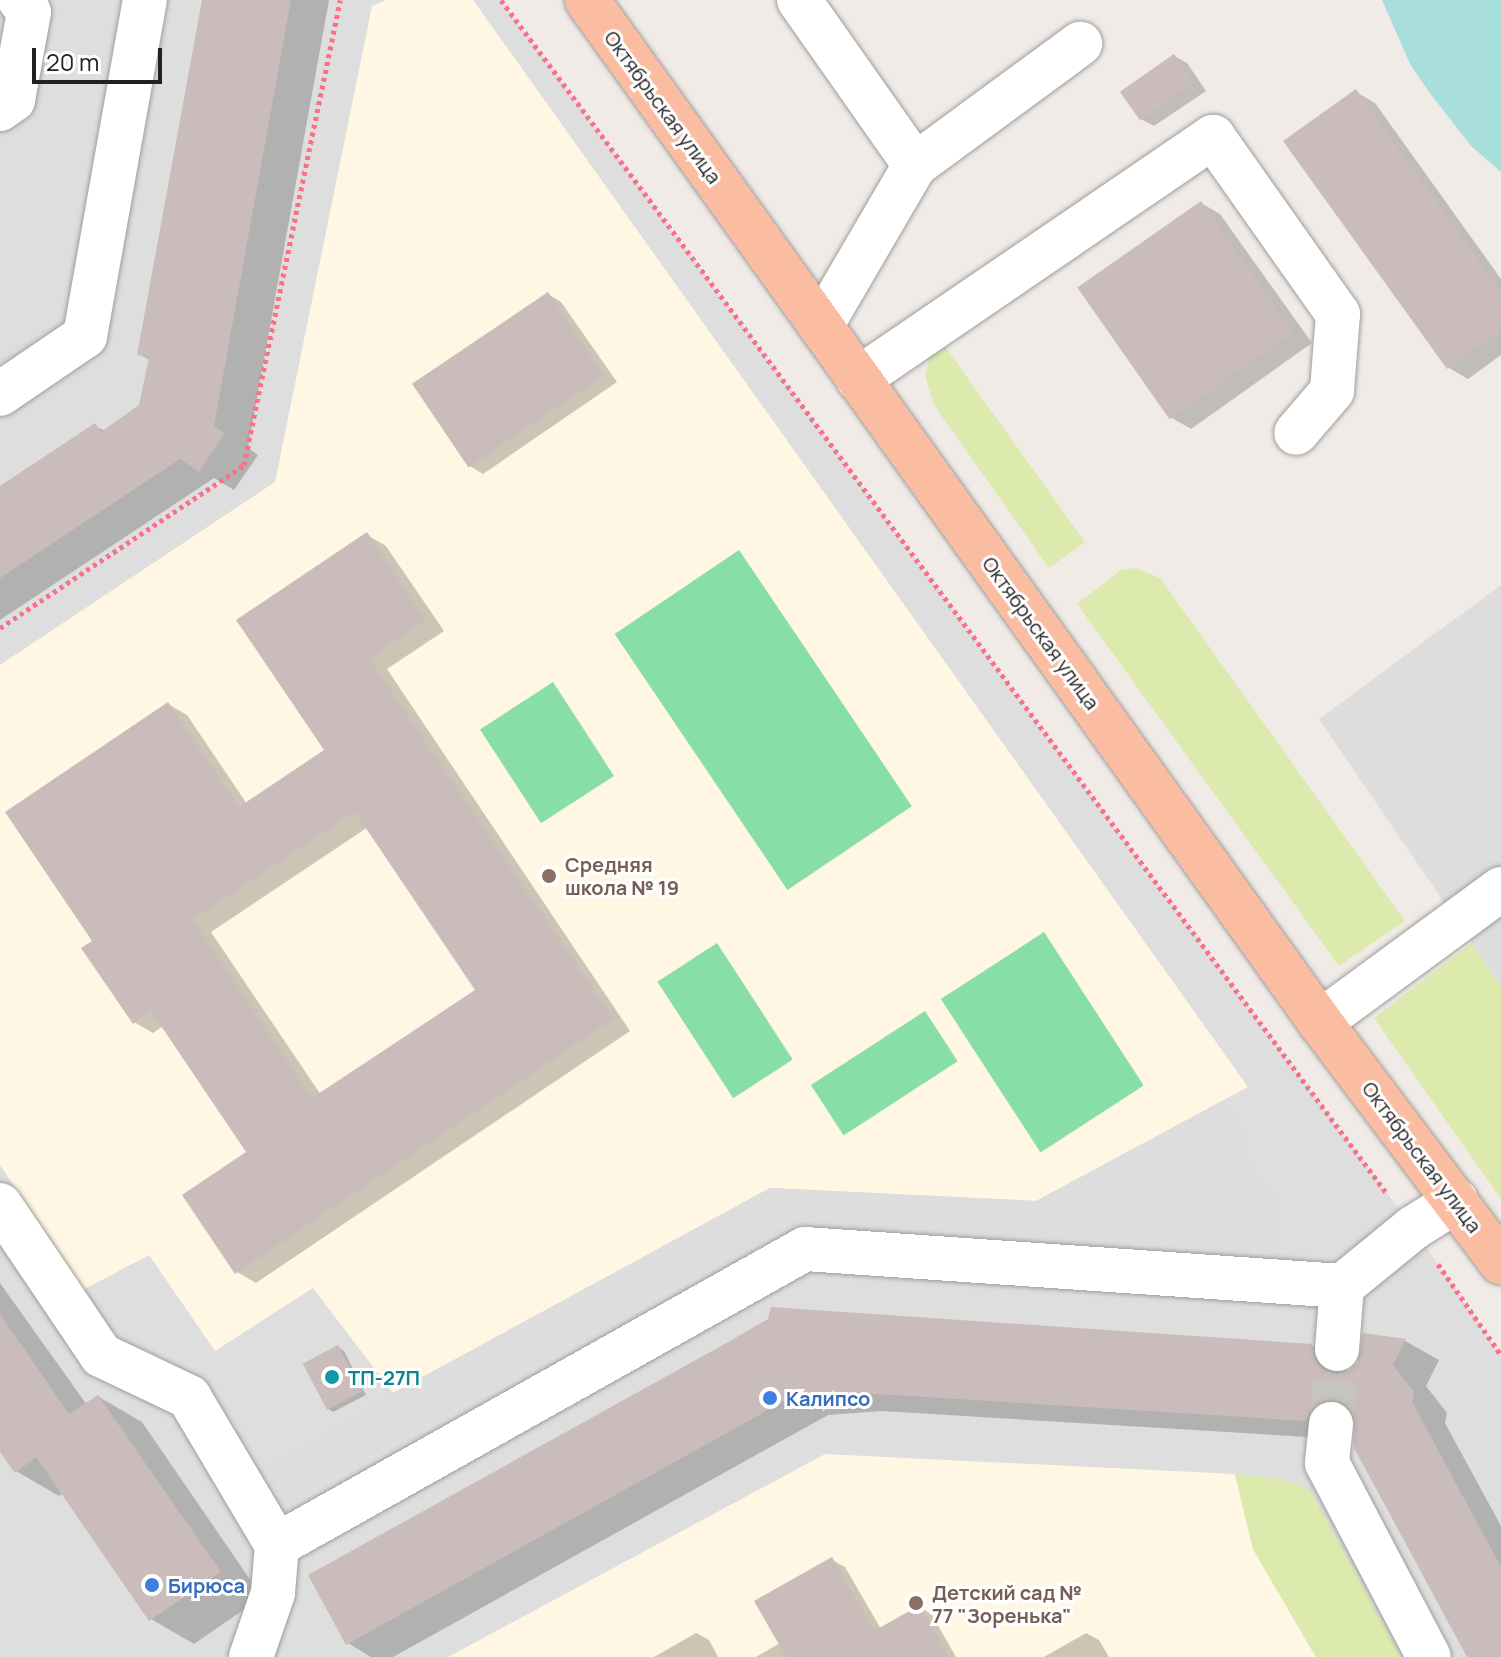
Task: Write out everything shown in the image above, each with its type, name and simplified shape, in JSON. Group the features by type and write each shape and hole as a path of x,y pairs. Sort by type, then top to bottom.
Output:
{"main road":[{"name":"Октябрьская улица","path":"587,0 1320,1022 1501,1262"}],"lane":[{"path":"0,109 13,100 16,85 29,12 20,0"},
{"path":"0,394 85,336 145,0"},
{"path":"799,0 915,165"},
{"path":"821,326 915,165 1080,44"},
{"path":"858,379 1213,137 1338,314 1332,391 1296,433"},
{"path":"1320,1022 1501,889"},
{"path":"277,1545 805,1249 1342,1286 1413,1228 1456,1201"},
{"path":"0,1205 101,1355 189,1397 277,1545 273,1593 251,1657"},
{"path":"1337,1349 1342,1286"},
{"path":"1331,1424 1327,1463 1429,1657"}],"path":[{"path":"0,628 244,465 340,0"},
{"path":"501,0 1413,1228 1501,1355"}],"shaded area":[{"path":"0,0 501,0 1413,1228 1501,1355 1501,1657 0,1657"},
{"name":"Средняя школа № 19","path":"386,0 473,0 1248,1087 1036,1201 770,1188 393,1393 313,1288 215,1351 149,1255 83,1290 0,1165 0,665 275,482 372,6"},
{"path":"1501,585 1501,986 1319,719"},
{"path":"1226,1099 1242,1127 1246,1151 1259,1179 1281,1193 1276,1261 775,1233 285,1502 265,1467 393,1393 770,1188 1036,1201"},
{"name":"Детский сад № 77 \"Зоренька\"","path":"825,1454 1235,1474 1253,1549 1316,1657 448,1657"}],"green space":[{"path":"941,341 1085,542 1049,568 934,405 925,375 934,343"},
{"path":"739,550 912,806 787,890 615,634"},
{"path":"1136,568 1160,578 1405,921 1339,966 1077,604 1121,570"},
{"path":"553,682 614,776 541,823 480,729"},
{"path":"1044,932 1144,1085 1041,1152 941,999"},
{"path":"717,943 793,1060 733,1098 657,982"},
{"path":"1472,943 1501,986 1501,1199 1374,1018"},
{"path":"925,1011 958,1061 844,1135 811,1085"},
{"path":"1235,1474 1282,1479 1310,1490 1401,1657 1316,1657 1253,1549"}],"water":[{"path":"1382,0 1501,0 1501,172 1471,146 1429,92 1410,64"}],"building":[{"path":"202,0 291,0 214,426 225,433 199,472 180,459 0,578 0,486 95,423 101,432 139,405 149,357 137,355"},
{"path":"1174,54 1194,83 1140,121 1120,92"},
{"path":"1356,89 1501,292 1501,330 1447,369 1283,141"},
{"path":"1201,201 1293,333 1170,419 1077,288"},
{"path":"548,292 604,376 469,467 412,384"},
{"path":"367,532 426,620 369,658 613,1019 235,1274 182,1195 246,1152 151,1011 133,1024 81,948 92,941 5,812 168,702 239,807 324,750 236,620","holes":["355,812 475,990 312,1098 193,920"]},
{"path":"771,1307 1312,1344 1315,1360 1324,1370 1336,1374 1348,1371 1358,1362 1363,1333 1406,1339 1393,1365 1414,1392 1412,1402 1501,1567 1501,1657 1467,1657 1354,1448 1354,1415 1345,1403 1333,1399 1320,1402 1310,1410 1306,1421 846,1392 793,1396 346,1645 308,1575 768,1319"},
{"path":"0,1314 69,1414 98,1395 221,1572 149,1621 36,1457 15,1473 0,1452"},
{"name":"ТП-27П","path":"338,1345 362,1391 327,1410 303,1364"},
{"path":"832,1557 874,1631 920,1605 949,1657 786,1657 754,1601"}],"tunnel":[{"path":"1331,1424 1337,1349"}],"place":[{"name":"Средняя школа № 19","path":"549,876"},
{"name":"ТП-27П","path":"332,1377"},
{"name":"Калипсо","path":"770,1398"},
{"name":"Бирюса","path":"152,1585"},
{"name":"Детский сад № 77 \"Зоренька\"","path":"916,1603"}]}
